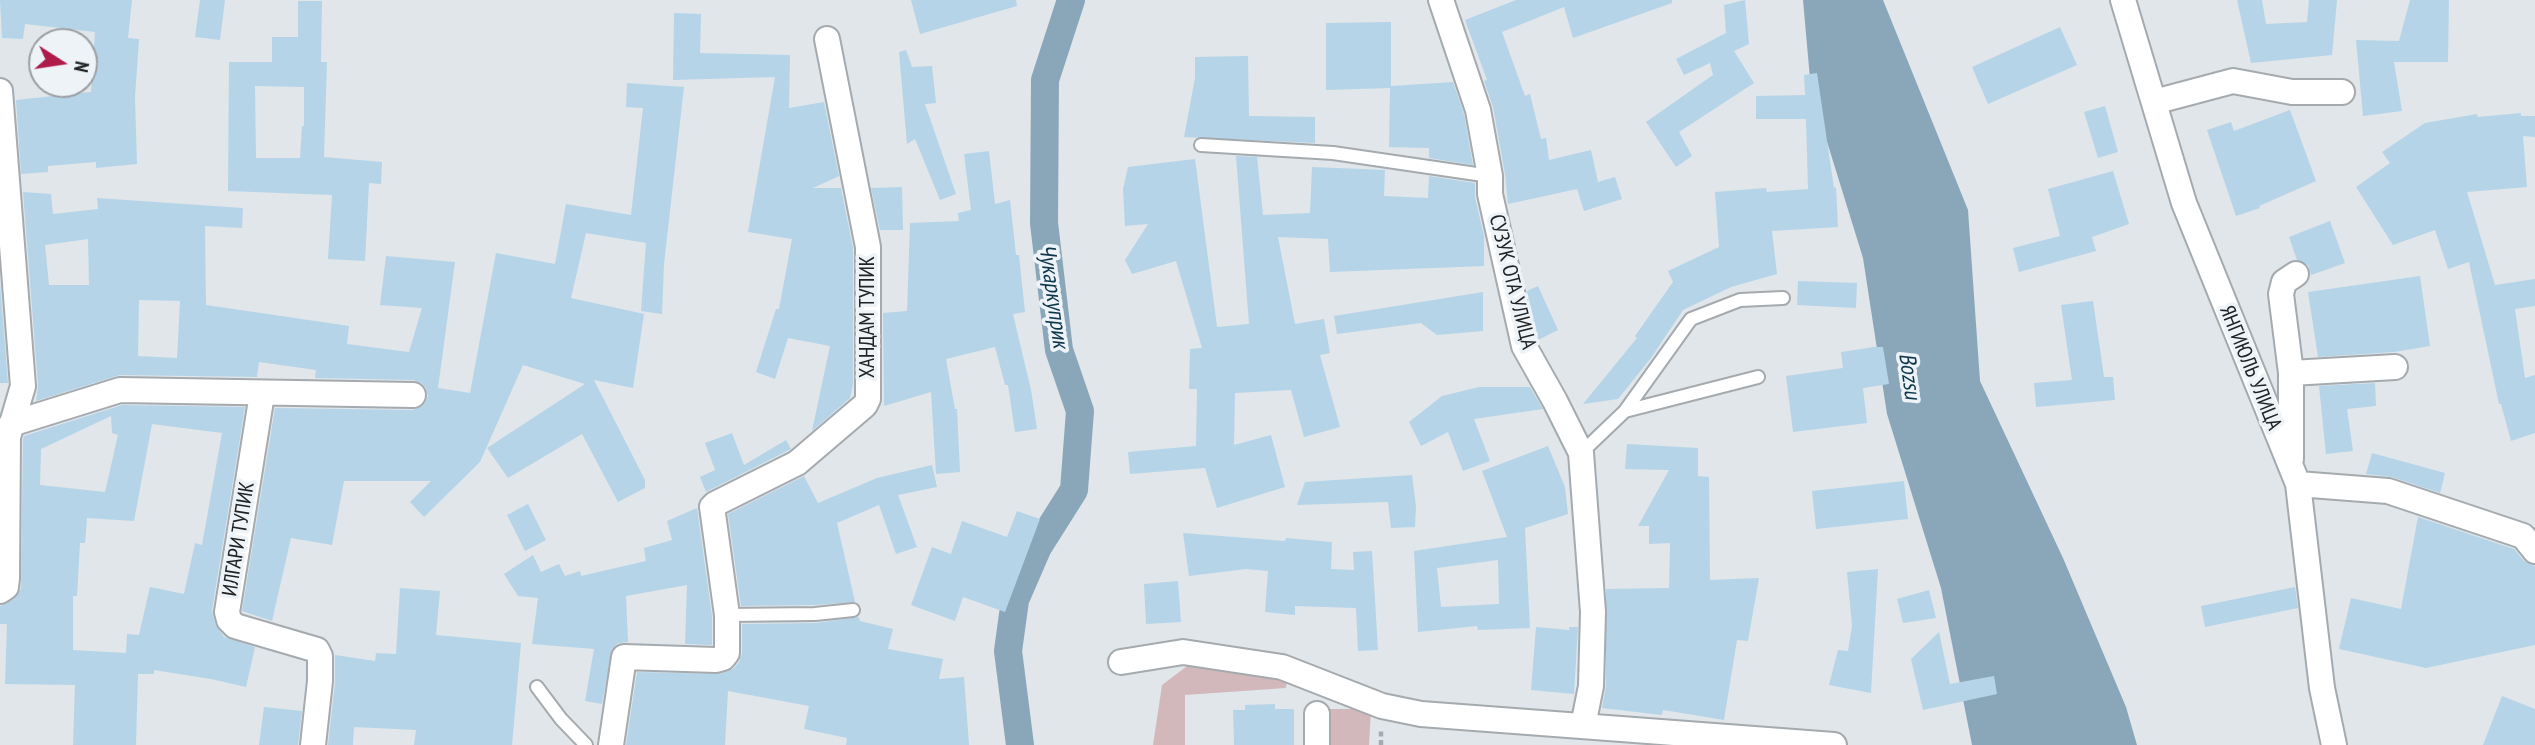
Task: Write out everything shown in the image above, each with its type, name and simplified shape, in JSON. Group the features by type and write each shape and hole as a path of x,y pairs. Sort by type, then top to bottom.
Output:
{"street":[{"name":"ЯНГИЮЛЬ УЛИЦА","path":"2123,0 2184,203 2294,476 2322,688 2334,745"},
{"name":"СУЗУК ОТА УЛИЦА","path":"1446,2 1478,110 1490,176 1490,194 1524,346 1556,401 1581,453 1593,612 1591,686 1583,726"},
{"name":"ХАНДАМ ТУПИК","path":"611,745 622,659 716,660 727,653 727,615 712,507 715,503 797,463 865,405 868,399 868,247 827,39"},
{"path":"2154,102 2233,81 2292,92 2342,92"},
{"path":"0,591 6,587 7,578 8,437 23,386 1,108"},
{"path":"2296,274 2284,282 2281,294 2291,373 2294,476 2388,491 2531,538"},
{"path":"2291,373 2395,367"},
{"path":"11,424 120,390 413,395"},
{"name":"ИЛГАРИ ТУПИК","path":"262,394 227,612 229,620 235,626 317,650 320,656 320,681 313,745"},
{"path":"1121,662 1183,653 1282,667 1382,706 1421,714 1583,726 1729,741 1834,745"},
{"path":"1317,714 1317,745"}],"lane":[{"path":"1201,145 1333,153 1490,176"},
{"path":"1581,453 1625,411 1691,319 1740,300 1783,298"},
{"path":"1625,411 1758,377"},
{"path":"727,615 815,614 853,610"},
{"path":"537,687 561,719 586,745"}],"shaded area":[{"path":"1191,663 1288,673 1286,688 1185,695 1185,745 1153,745 1162,685"},
{"path":"1325,709 1371,709 1369,745 1325,745"}],"water":[{"name":"Bozsu","path":"1803,0 1883,0 1968,210 1980,381 2063,558 2126,707 2137,745 1972,745 1941,588 1887,414 1863,258 1811,90"}],"building":[{"path":"0,0 132,0 128,38 139,39 135,97 137,164 96,168 96,162 48,166 48,172 21,174 16,100 98,98 98,28 25,24 23,39 2,38"},
{"path":"200,0 225,0 220,40 195,37"},
{"path":"911,0 1016,0 1017,6 920,34"},
{"path":"1516,0 1672,0 1672,3 1573,38 1564,7 1502,32 1525,96 1530,94 1541,139 1546,138 1549,160 1591,150 1598,182 1615,177 1622,199 1584,211 1577,189 1508,204 1493,107 1484,81 1487,80 1465,20"},
{"path":"1745,0 1749,44 1734,51 1754,83 1679,132 1692,156 1676,167 1646,122 1713,75 1710,63 1684,75 1676,59 1726,33 1724,5"},
{"path":"2237,0 2262,0 2266,24 2307,22 2309,0 2337,0 2332,55 2251,63"},
{"path":"2410,0 2449,0 2448,62 2394,62 2402,111 2363,116 2356,40 2399,41"},
{"path":"298,1 322,1 321,62 327,62 324,157 382,162 381,184 369,183 365,261 328,259 332,195 228,191 229,62 272,62 272,37 298,37","holes":["255,86 304,87 304,126 300,158 256,158"]},
{"path":"674,13 701,14 700,53 790,55 789,108 824,102 839,176 813,188 841,188 853,248 853,384 850,398 812,431 830,346 788,338 775,379 756,372 776,309 779,309 792,239 748,232 775,77 673,80"},
{"path":"1391,22 1391,86 1453,82 1464,114 1473,165 1429,158 1429,148 1389,147 1390,88 1326,90 1326,23"},
{"path":"2060,27 2077,65 1988,104 1972,67"},
{"path":"906,50 912,67 932,66 936,103 925,104 956,194 940,200 915,139 907,144 899,52"},
{"path":"1248,56 1249,116 1315,117 1315,143 1184,137 1195,78 1195,57"},
{"path":"1817,73 1834,188 1836,187 1838,227 1772,231 1777,274 1731,287 1683,310 1651,358 1618,399 1583,404 1637,338 1635,336 1673,282 1668,271 1719,247 1715,192 1766,188 1767,192 1808,189 1806,119 1756,119 1756,96 1805,95 1804,75"},
{"path":"627,83 684,87 664,264 662,314 641,311 646,243 586,233 571,298 644,314 633,388 594,380 645,480 645,488 618,502 582,434 508,478 487,448 585,384 523,365 480,462 424,517 410,502 431,481 344,481 332,545 291,538 272,621 242,611 275,408 413,410 425,403 428,396 421,383 413,380 315,378 316,370 259,362 257,377 120,375 36,401 38,385 23,192 51,194 53,214 98,209 97,198 243,208 242,228 205,226 206,305 349,326 347,344 409,352 422,308 380,305 386,256 455,262 438,388 470,393 496,253 555,264 566,204 631,215 643,108 626,107","holes":["88,239 89,285 49,285 45,245","139,300 180,301 177,358 138,356"]},
{"path":"2105,106 2118,152 2098,158 2084,112"},
{"path":"2290,110 2316,181 2259,206 2260,208 2236,216 2207,130 2231,122 2234,131"},
{"path":"2521,113 2521,116 2535,116 2535,137 2523,136 2527,187 2467,192 2495,285 2535,279 2535,306 2515,309 2525,378 2535,375 2535,433 2511,441 2499,404 2469,262 2448,269 2435,230 2393,245 2356,187 2390,163 2382,152 2425,123 2477,114 2478,117"},
{"path":"989,151 995,204 1010,200 1025,312 1013,314 1037,429 1015,432 1008,385 1005,385 995,347 946,359 957,409 960,472 936,474 931,392 884,406 883,313 907,311 910,223 959,221 958,213 971,210 964,154"},
{"path":"1236,156 1257,157 1263,215 1310,213 1312,167 1385,170 1384,196 1428,198 1429,176 1475,183 1475,197 1484,236 1484,266 1330,272 1328,239 1278,237 1295,324 1324,319 1330,353 1320,355 1340,427 1304,437 1291,390 1235,393 1234,445 1271,435 1285,487 1217,508 1205,468 1130,474 1128,452 1196,446 1197,389 1189,389 1190,349 1202,348 1176,261 1132,274 1125,260 1148,224 1125,226 1123,189 1128,167 1195,159 1217,327 1249,324"},
{"path":"2113,171 2129,224 2092,237 2096,251 2019,272 2013,248 2060,236 2048,189"},
{"path":"902,187 903,230 880,230 871,188"},
{"path":"2330,221 2345,263 2311,275 2308,265 2297,260 2289,237"},
{"path":"2420,276 2430,346 2394,352 2318,357 2308,292"},
{"path":"1798,281 1857,283 1856,308 1797,305"},
{"path":"0,282 8,383 0,383"},
{"path":"1538,286 1558,330 1538,340 1527,291"},
{"path":"1483,292 1483,331 1437,335 1421,323 1337,334 1334,316"},
{"path":"2093,301 2104,377 2113,377 2115,400 2036,407 2034,383 2072,380 2061,305"},
{"path":"1883,347 1889,384 1863,388 1867,423 1793,432 1786,376 1843,368 1841,352"},
{"path":"2375,383 2376,406 2347,409 2353,451 2326,454 2319,386"},
{"path":"1479,387 1530,387 1543,409 1474,419 1490,461 1463,471 1448,432 1421,446 1409,422 1442,396"},
{"path":"122,405 245,407 212,610 215,624 224,637 255,647 246,687 154,670 154,674 138,674 136,745 73,745 75,685 5,684 7,624 0,624 0,606 14,599 21,589 24,436","holes":["111,416 112,433 118,435 105,492 40,485 41,449","152,424 222,433 202,545 195,543 184,594 150,587 139,635 127,634 126,653 73,650 73,596 77,596 80,543 85,543 87,518 134,521"]},
{"path":"732,433 744,465 786,440 791,449 706,492 700,477 715,470 705,443"},
{"path":"1627,444 1698,448 1698,476 1709,477 1710,580 1759,578 1748,641 1737,640 1724,720 1663,710 1662,715 1602,708 1606,686 1606,589 1669,588 1670,543 1649,544 1649,526 1638,526 1669,470 1625,469"},
{"path":"1548,446 1565,487 1568,514 1525,528 1530,628 1478,630 1477,626 1418,632 1414,551 1507,537 1482,471","holes":["1498,560 1499,604 1441,607 1437,568"]},
{"path":"2372,453 2445,473 2440,493 2392,477 2366,474"},
{"path":"932,465 937,487 898,495 917,547 896,554 879,505 837,523 855,602 741,606 728,514 804,476 818,503 877,478"},
{"path":"1412,475 1416,506 1415,527 1391,528 1388,502 1297,505 1305,482"},
{"path":"1904,481 1908,519 1816,529 1812,491"},
{"path":"528,504 546,540 525,551 507,515"},
{"path":"697,508 712,616 712,645 685,644 687,585 626,596 628,642 618,643 612,649 602,704 585,701 594,649 532,644 538,598 518,596 504,574 533,555 541,572 559,564 565,576 580,571 581,576 646,561 644,548 672,540 667,521"},
{"path":"1017,511 1040,519 1005,612 963,597 955,621 911,605 932,547 951,554 962,521 1007,537"},
{"path":"2418,517 2514,549 2524,561 2535,566 2535,645 2426,668 2339,649 2351,598 2401,609"},
{"path":"1183,533 1332,542 1331,569 1354,570 1353,552 1372,551 1378,650 1358,651 1356,608 1295,606 1295,615 1265,612 1268,571 1246,569 1189,576"},
{"path":"1878,569 1871,693 1829,685 1838,650 1848,651 1852,626 1847,572"},
{"path":"1178,581 1181,622 1146,624 1144,584"},
{"path":"2295,587 2298,608 2205,627 2201,606"},
{"path":"400,588 440,591 436,635 521,643 512,745 414,745 416,730 354,727 353,745 328,745 335,683 335,655 375,661 376,653 396,654"},
{"path":"1929,590 1936,618 1903,623 1897,599"},
{"path":"859,617 860,621 893,629 888,649 943,659 939,679 964,677 969,745 846,745 847,738 804,729 809,706 728,691 725,745 626,745 637,672 720,674 734,668 739,662 742,653 742,624 816,623"},
{"path":"1536,627 1569,630 1569,627 1578,627 1574,694 1531,690"},
{"path":"1939,632 1950,684 1994,676 1997,694 1923,710 1911,659"},
{"path":"2502,696 2535,709 2535,745 2483,745"},
{"path":"1275,704 1275,709 1294,709 1294,745 1234,745 1233,710 1245,710 1245,705"},
{"path":"264,707 302,711 298,745 259,745"}],"waterway":[{"name":"Чукаркуприк","path":"1020,745 1008,651 1015,600 1038,547 1074,490 1080,411 1059,350 1044,223 1045,80 1071,0"}]}
